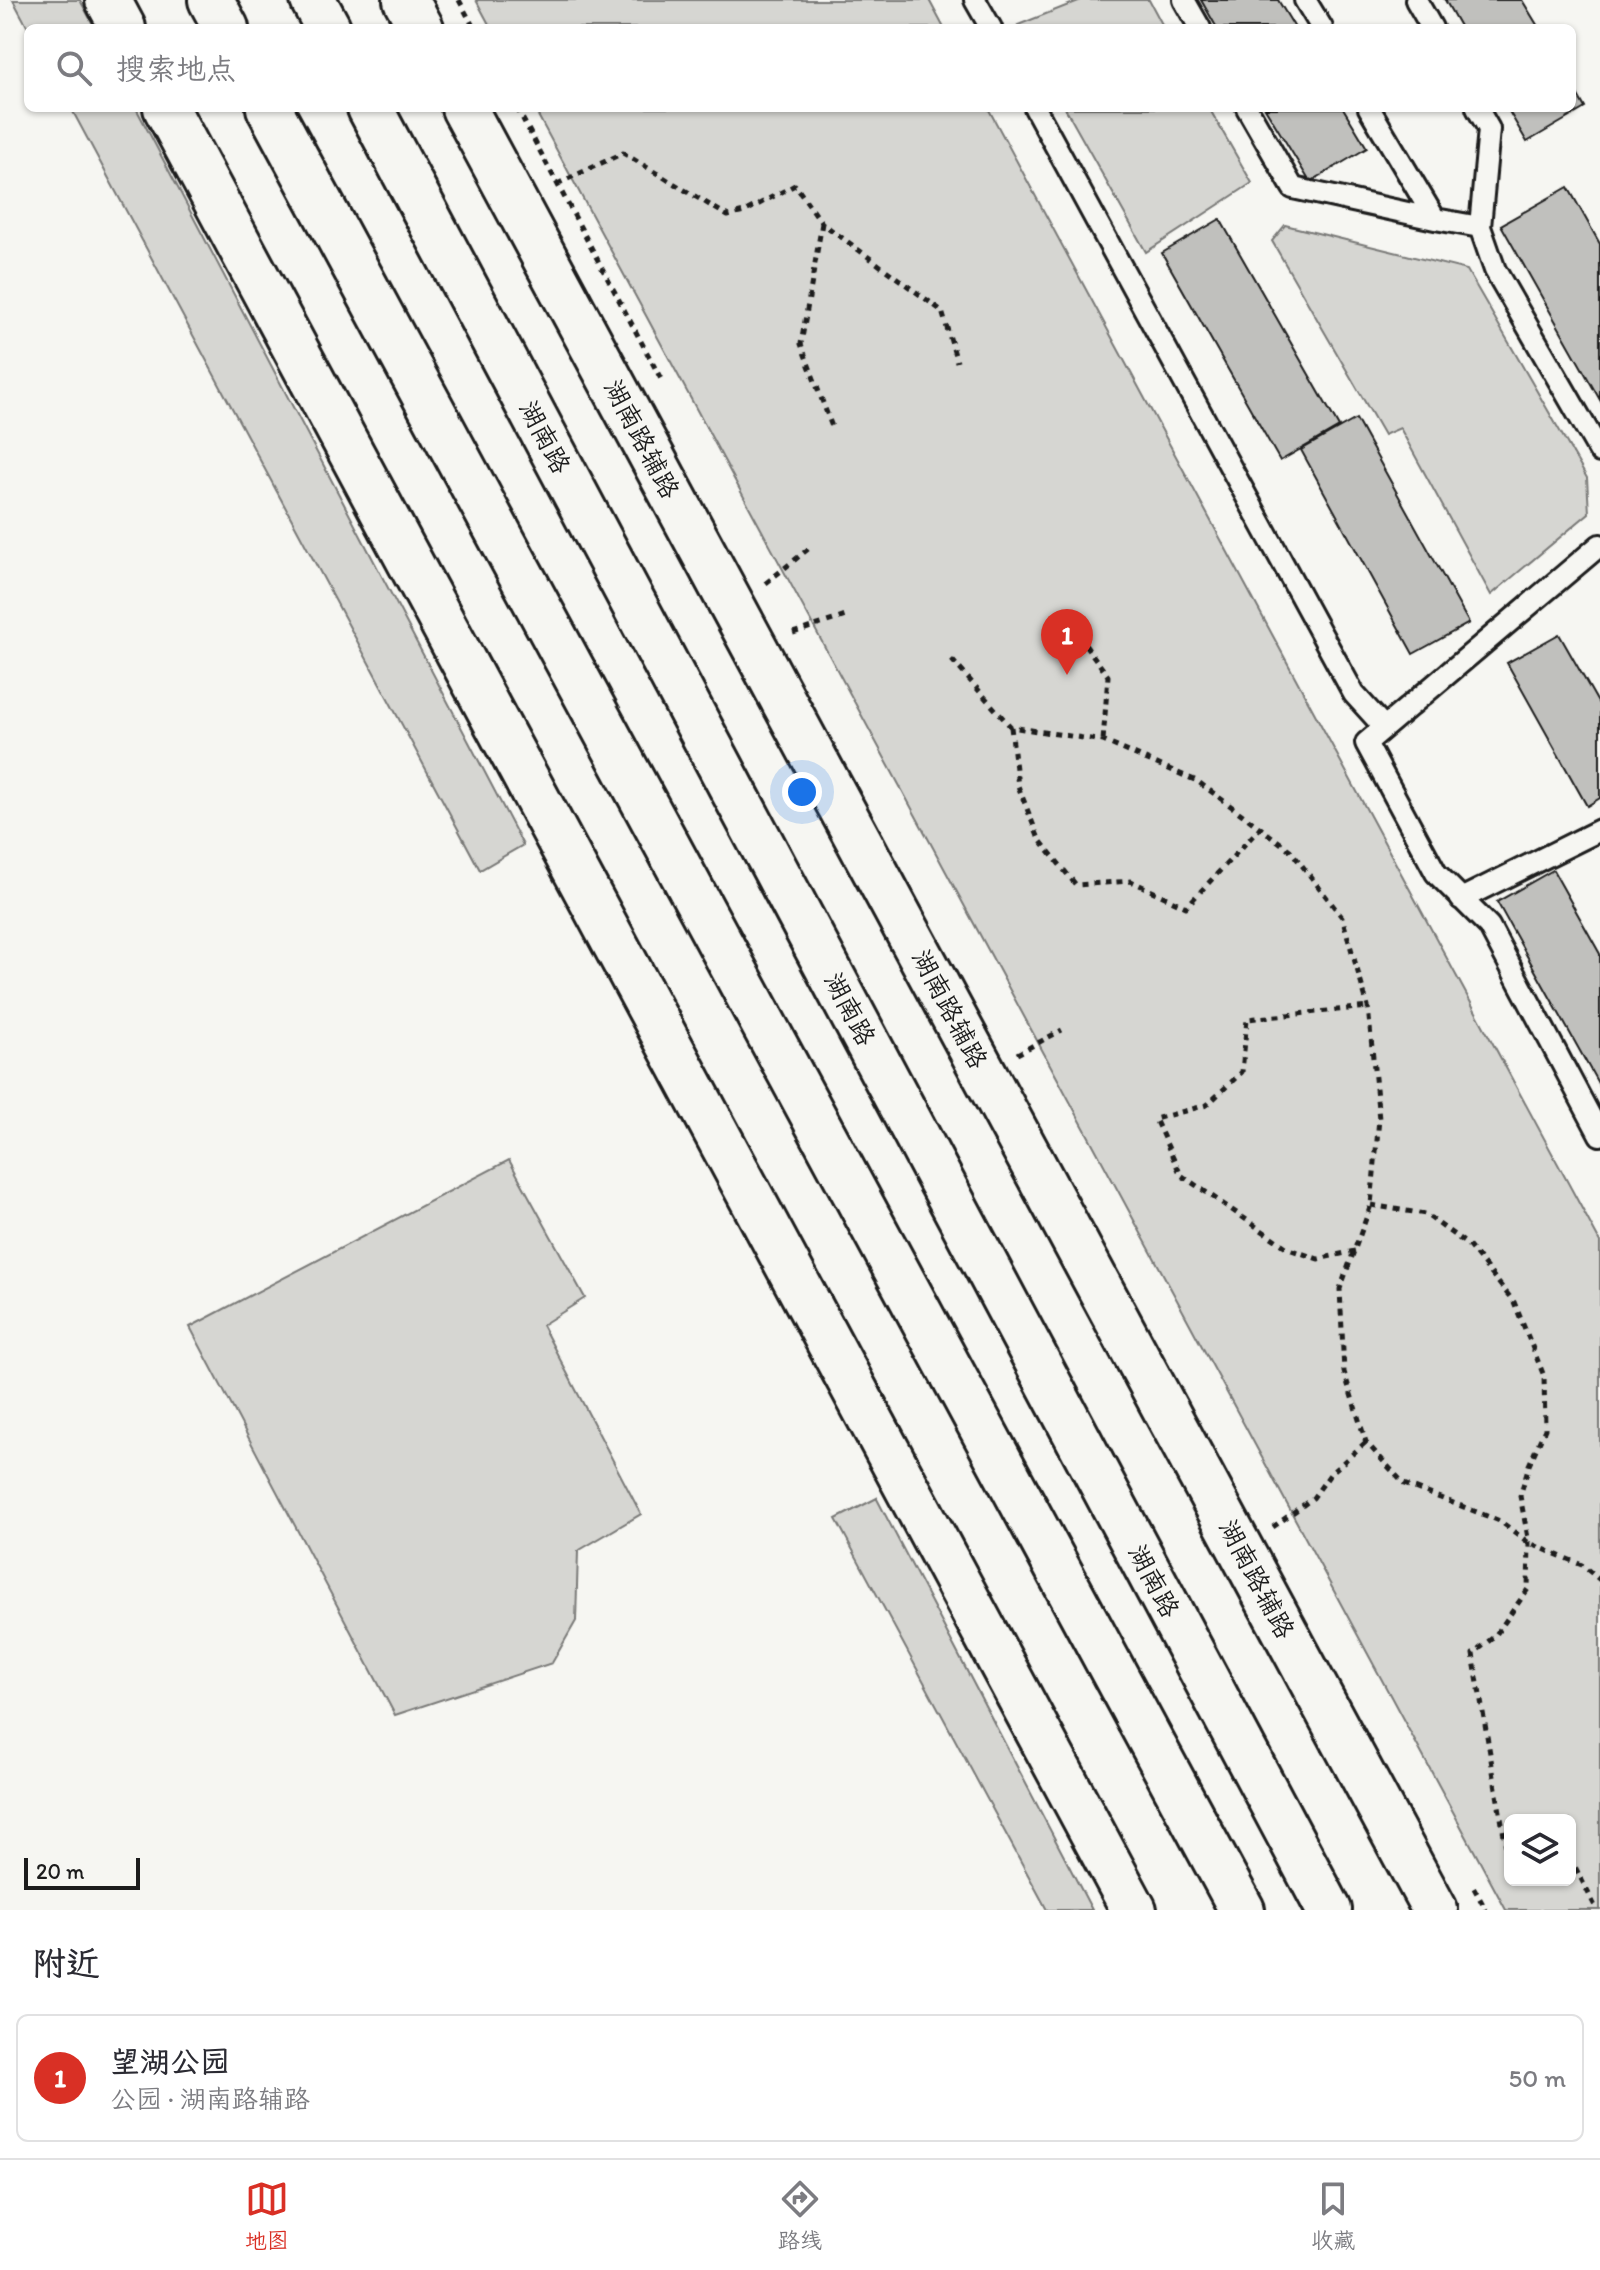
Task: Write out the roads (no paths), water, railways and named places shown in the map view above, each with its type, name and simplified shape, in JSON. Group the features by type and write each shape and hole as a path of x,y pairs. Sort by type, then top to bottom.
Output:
{"main road":[{"path":"108,0 121,24"},
{"path":"211,0 224,24"},
{"path":"313,0 326,24"},
{"path":"406,0 419,24"},
{"path":"168,112 1134,1910"},
{"path":"271,112 1242,1910"},
{"name":"湖南路","path":"372,112 1329,1910"},
{"name":"湖南路辅路","path":"466,112 1435,1910"}],"lane":[{"path":"975,0 989,24"},
{"path":"1184,0 1198,24"},
{"path":"1305,0 1320,24"},
{"path":"1416,0 1430,24"},
{"path":"1037,112 1354,694 1384,727"},
{"path":"1249,112 1293,188 1480,227"},
{"path":"1371,112 1435,219"},
{"path":"1479,112 1489,129 1480,227 1495,270 1600,452"},
{"path":"1600,545 1366,743 1436,873 1489,926 1600,1135"},
{"path":"1461,899 1600,830"}],"place":[{"name":"望湖公园","path":"1067,675"}]}
